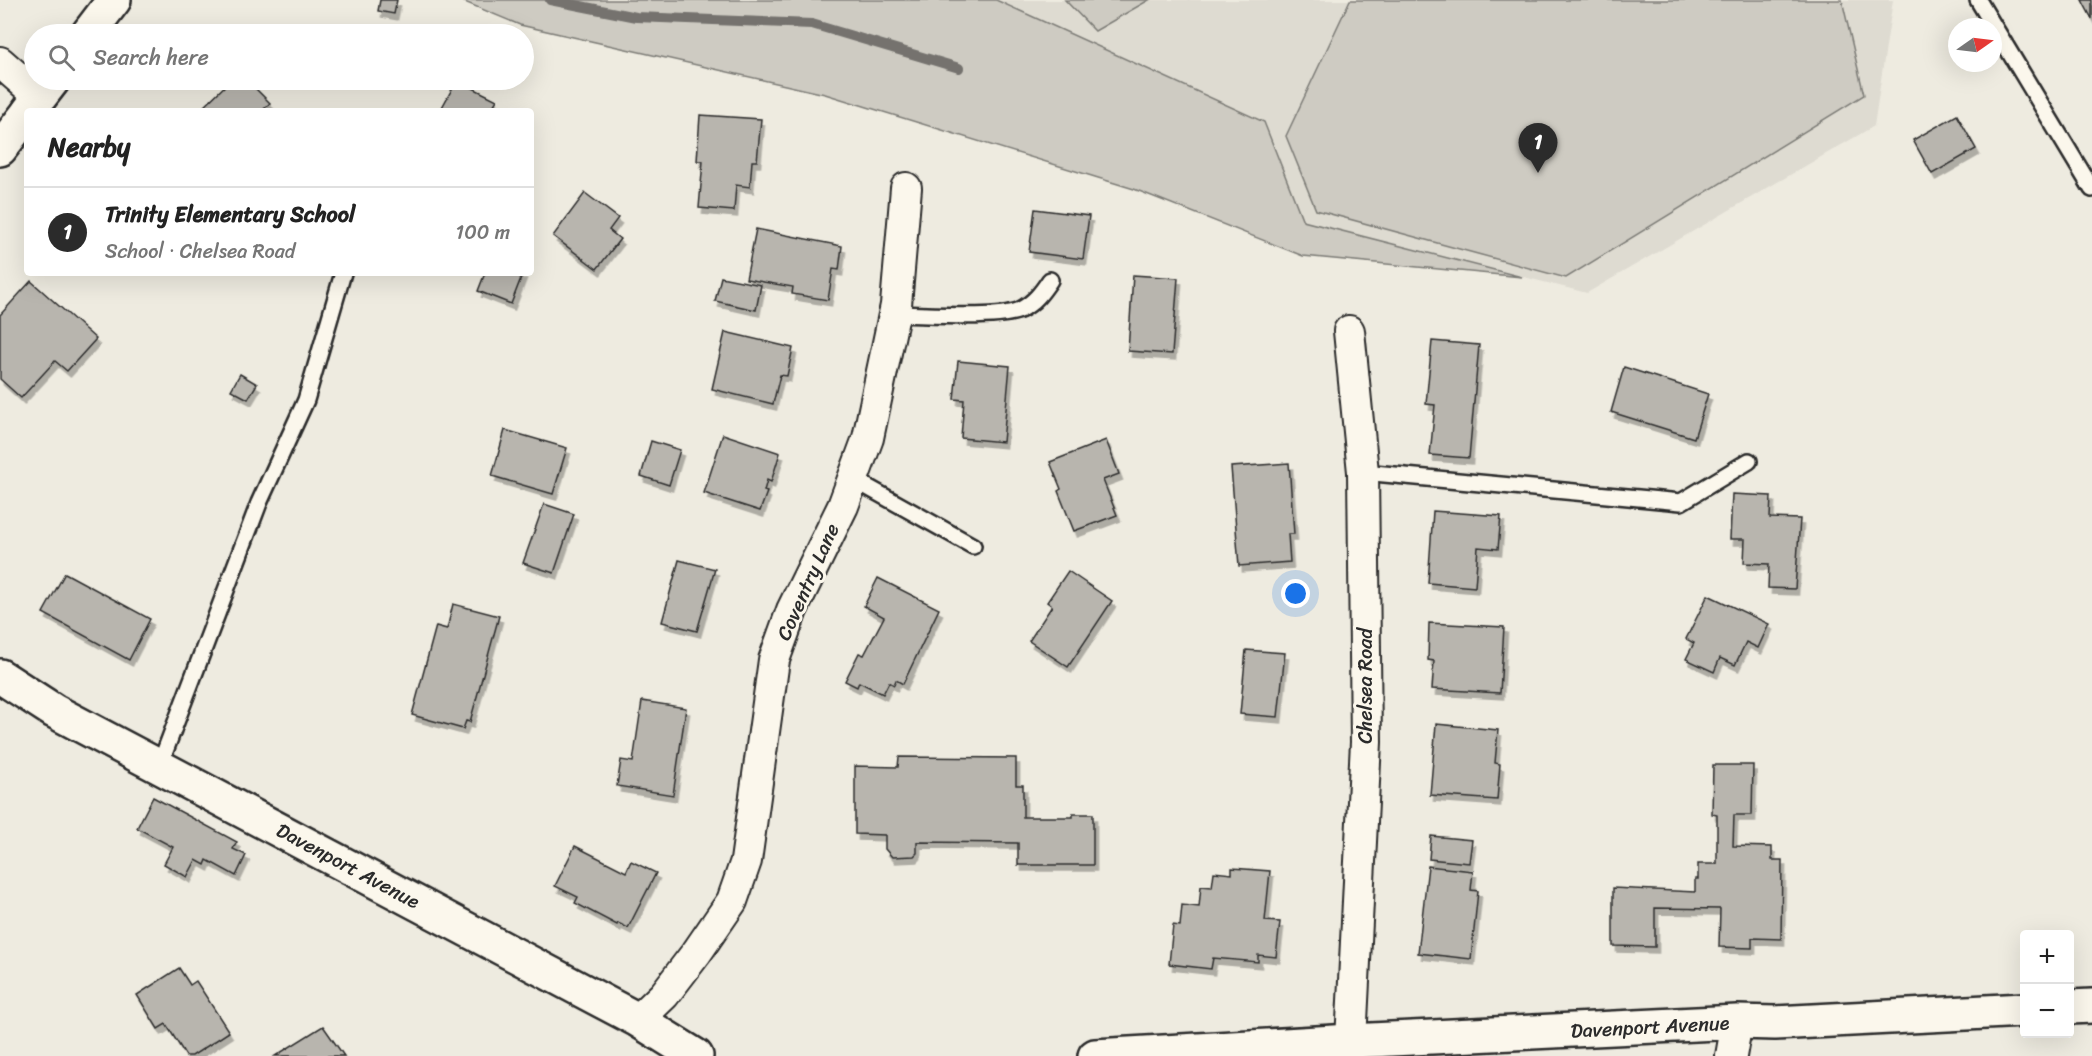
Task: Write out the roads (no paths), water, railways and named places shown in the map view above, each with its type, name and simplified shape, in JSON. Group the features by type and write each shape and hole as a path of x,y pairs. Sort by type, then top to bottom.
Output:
{"street":[{"path":"96,24 114,0"},
{"path":"0,62 24,113"},
{"name":"Coventry Lane","path":"638,1020 664,995 732,901 746,861 774,660 792,610 843,506 868,438 894,314 906,188"},
{"name":"Chelsea Road","path":"1349,331 1363,472 1366,742 1351,1041"},
{"name":"Davenport Avenue","path":"0,676 54,711 638,1020 696,1056"},
{"path":"2074,1007 2092,1006"},
{"name":"Davenport Avenue","path":"1095,1056 1351,1041 2020,1010"},
{"path":"1731,1056 1737,1022"}],"lane":[{"path":"1978,0 2092,189"},
{"path":"159,767 259,503 306,400 342,276"},
{"path":"894,314 1000,315 1020,310 1034,301 1050,280"},
{"path":"1363,472 1681,502 1749,461"},
{"path":"853,479 973,546"}],"waterway":[{"path":"550,0 636,17 812,24 959,68"}],"place":[{"name":"Trinity Elementary School","path":"1538,173"}]}
